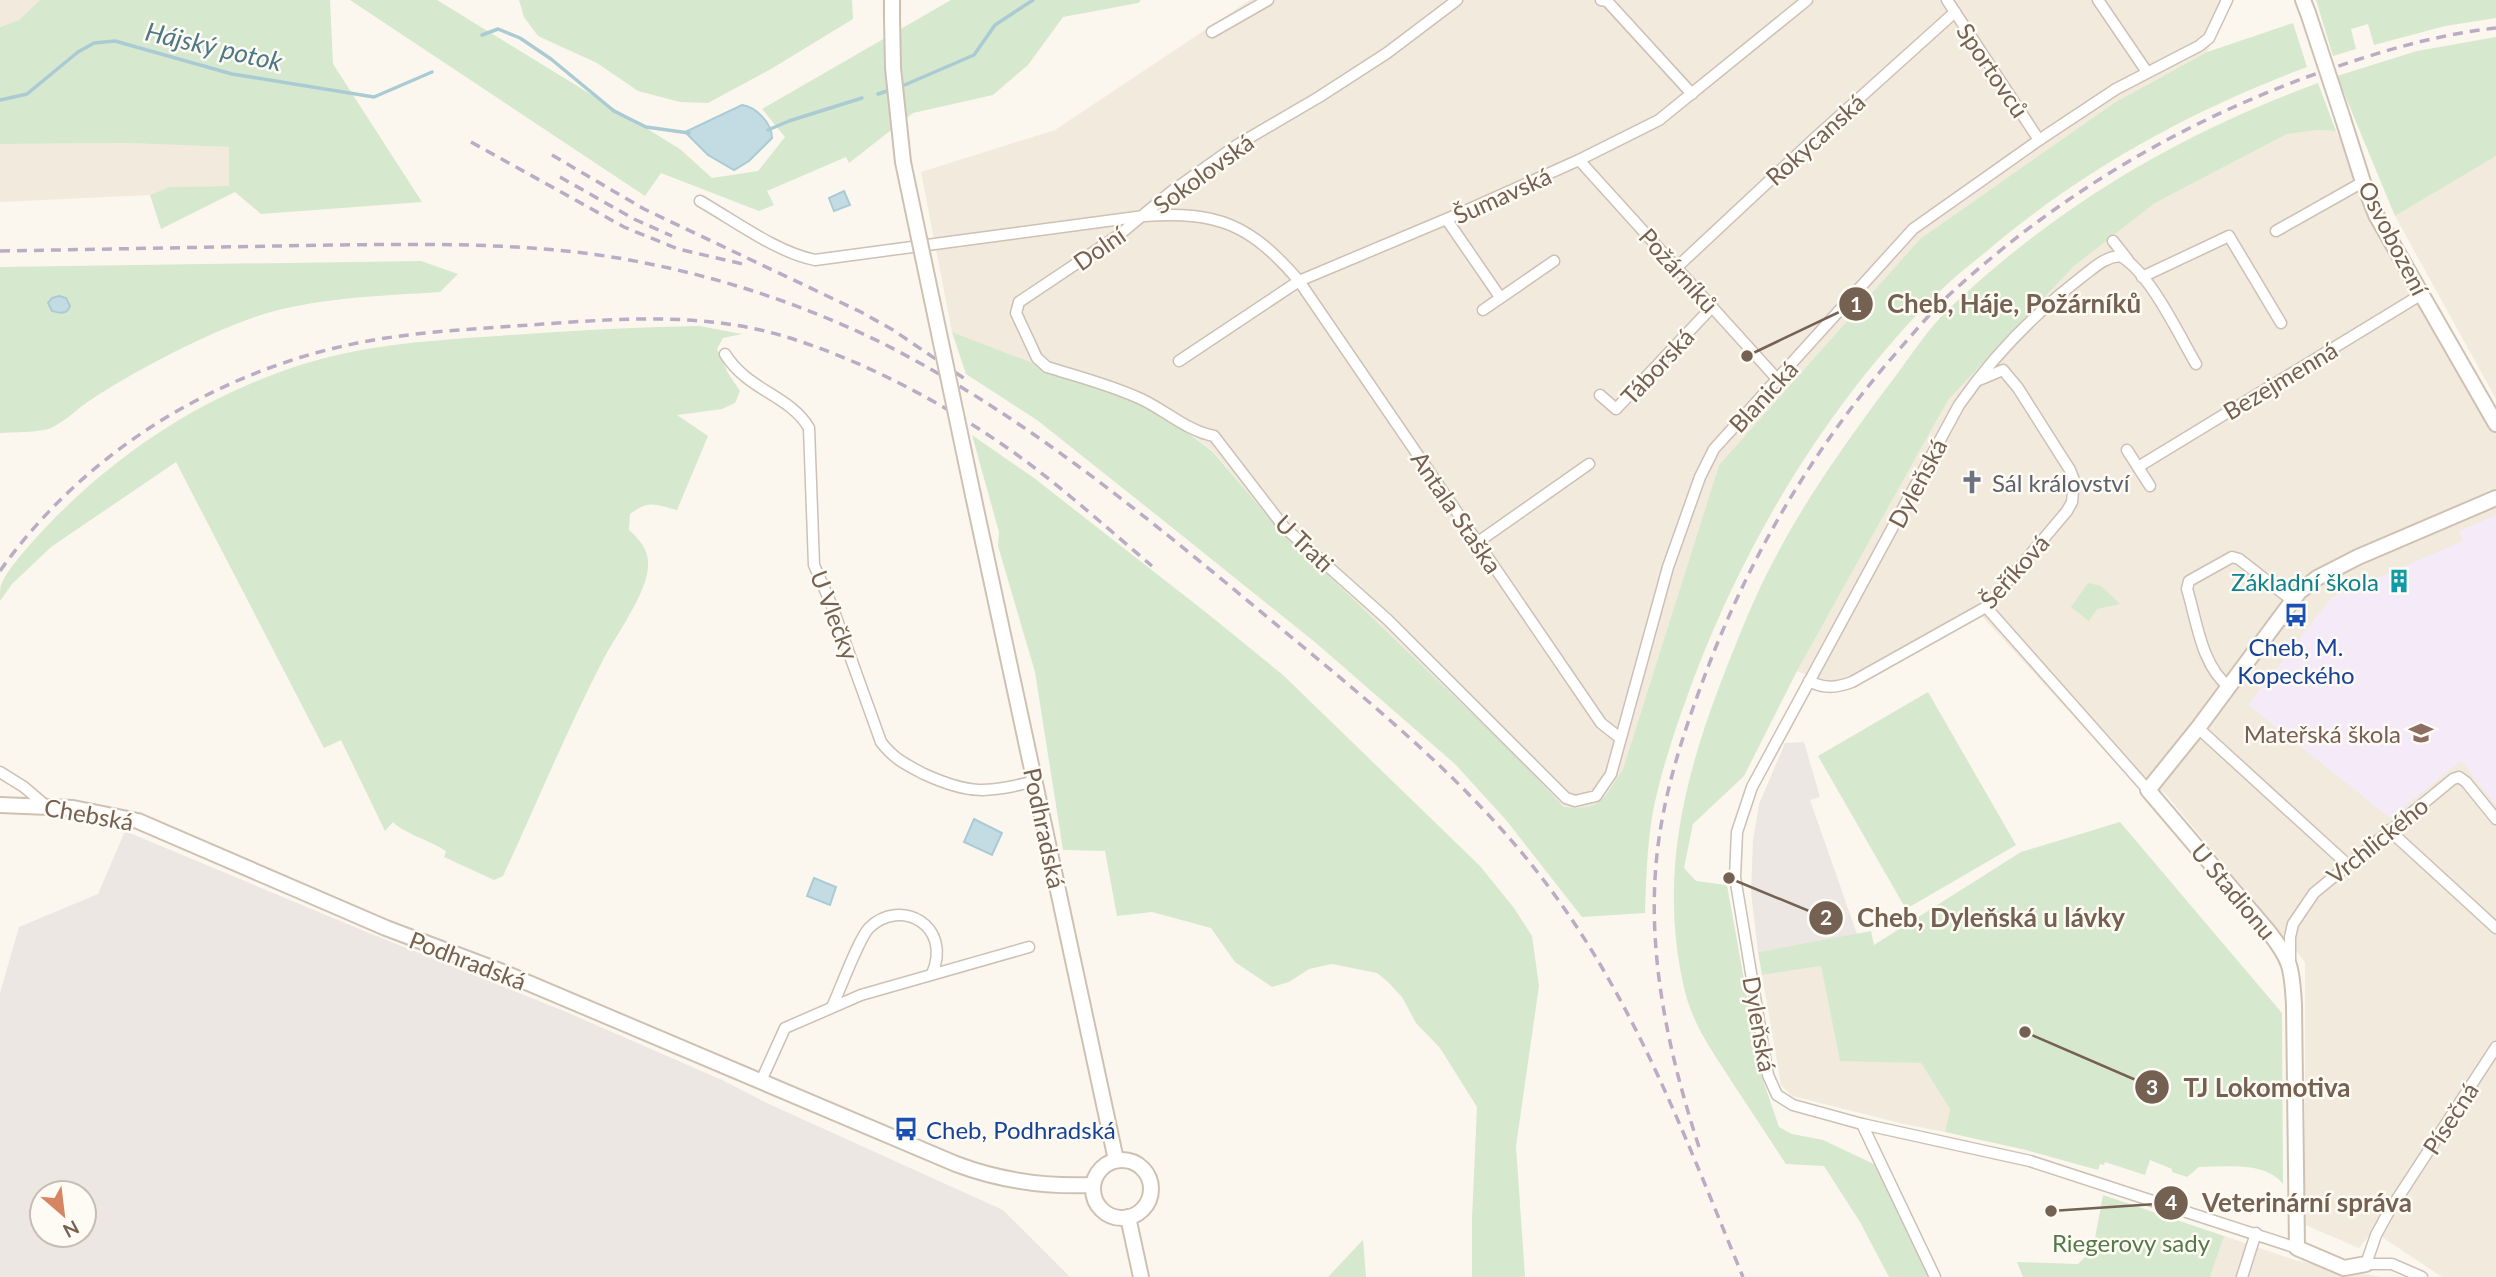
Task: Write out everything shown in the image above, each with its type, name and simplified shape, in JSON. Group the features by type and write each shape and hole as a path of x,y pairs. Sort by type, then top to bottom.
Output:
{"street":[{"name":"Podhradská","path":"892,0 895,103 903,162 1116,1160"},
{"path":"1212,32 1268,0"},
{"name":"Sokolovská","path":"700,201 798,256 815,260 1144,216 1172,191 1237,145 1387,53 1457,0"},
{"path":"1601,0 1607,1 1692,94"},
{"name":"Sportovců","path":"1947,0 2039,140"},
{"path":"2098,0 2147,72"},
{"name":"Blanická","path":"1586,800 1596,796 1611,774 1668,567 1705,464 1714,449 1913,229 2116,89 2199,46 2218,22 2227,0"},
{"name":"Šumavská","path":"1179,361 1299,281 1447,220 1659,120 1801,2"},
{"name":"Osvobození","path":"2306,7 2363,183 2376,215 2496,424"},
{"name":"Rokycanská","path":"1676,268 1955,12"},
{"name":"Požárníků","path":"1579,160 1779,380"},
{"path":"2276,231 2363,183"},
{"name":"Dolní","path":"1016,313 1019,302 1144,216 1181,214 1212,218 1230,224 1264,244 1299,281"},
{"path":"1447,220 1500,297"},
{"path":"2142,276 2229,236 2281,323"},
{"path":"2113,241 2142,276 2196,364"},
{"name":"Dyleňská","path":"2128,260 2120,256 2105,260 2051,301 2001,351 1959,405 1748,797 1737,832 1735,877 1765,1062 1773,1091 1788,1103 1862,1124 2030,1161 2256,1233 2344,1268 2364,1271 2392,1264 2422,1277"},
{"path":"1483,310 1554,261"},
{"name":"Antala Staška","path":"1299,281 1601,723 1620,738"},
{"name":"Bezejmenná","path":"2138,467 2422,293"},
{"name":"Táborská","path":"1600,395 1616,409 1712,307"},
{"name":"U Trati","path":"1016,313 1037,358 1047,367 1126,392 1164,410 1199,434 1214,436 1284,527 1388,620 1566,798 1575,802 1586,800"},
{"path":"1977,381 2003,370 2001,351"},
{"name":"U Vlečky","path":"725,354 745,379 802,416 809,428 814,565 832,606 881,742 894,758 952,787 986,791 1035,781"},
{"name":"Šeříková","path":"1809,681 1830,688 1852,682 1986,607 2067,511 2075,492 2070,470 2018,388 2003,370"},
{"path":"2127,450 2150,486"},
{"path":"1478,542 1589,464"},
{"path":"2148,790 2308,584 2335,569 2496,498"},
{"path":"2229,687 2218,678 2210,666 2187,589 2189,581 2232,557 2239,559 2293,601"},
{"name":"U Stadionu","path":"1986,607 2148,790 2285,952 2290,964 2294,1005 2297,1248"},
{"path":"2198,728 2347,864"},
{"path":"0,772 45,805"},
{"name":"Vrchlického","path":"2290,964 2290,937 2301,911 2314,893 2453,779 2459,777 2466,782 2496,820"},
{"name":"Chebská","path":"0,805 73,808 134,820 176,836"},
{"path":"2389,831 2496,928"},
{"name":"Podhradská","path":"176,836 386,928 513,976 975,1171 1034,1184 1093,1185"},
{"path":"832,1007 867,930 890,915 914,919 932,930 938,955 932,974"},
{"path":"761,1081 785,1028 861,995 1029,947"},
{"name":"Písečná","path":"2364,1271 2376,1235 2388,1213 2496,1047"},
{"path":"1862,1124 1935,1277"},
{"path":"1116,1160 1128,1160 1139,1165 1147,1174 1151,1185 1147,1203 1139,1212 1128,1217 1116,1217 1104,1212 1094,1197 1093,1185 1101,1169 1116,1160"},
{"path":"1128,1217 1141,1277"},
{"path":"2242,1277 2256,1233"}],"shaded area":[{"path":"0,0 40,0 19,20 0,27"},
{"path":"1250,0 2234,0 2207,52 2114,103 1920,239 1719,465 1623,769 1597,806 1585,809 1564,807 1512,752 1273,522 1212,450 1160,412 952,332 921,172 1055,130"},
{"path":"2336,131 2496,410 2496,1277 2442,1277 2373,1231 2359,1248 2305,1225 2305,962 2163,791 2150,800 1980,614 1845,683 1823,682 1797,671 1948,400 2074,266 2155,203 2287,134"},
{"path":"127,143 229,147 229,186 169,187 150,195 0,202 0,144"},
{"path":"2496,156 2496,399 2395,216"},
{"path":"2496,515 2496,805 2461,761 2390,818 2248,705 2331,598 2463,541 2459,531"},
{"path":"1804,742 1820,797 1810,800 1857,934 1758,952 1751,892 1753,840 1759,804 1785,743"},
{"path":"125,831 564,1011 722,1080 1003,1210 1070,1277 0,1277 0,993 19,927 98,894"},
{"path":"1821,966 1840,1060 1921,1063 1950,1109 1945,1132 1792,1096 1781,1085 1762,975"},
{"path":"2224,1236 2295,1260 2381,1277 2210,1277"}],"green space":[{"path":"40,0 330,0 333,64 422,202 261,214 235,192 161,229 150,195 169,187 229,186 229,147 127,143 0,144 0,27 19,20"},
{"path":"350,0 437,0 680,149 712,178 758,171 785,137 762,109 951,0 1141,0 1138,3 1063,17 1028,65 993,95 913,113 849,163 846,157 767,191 774,205 759,211 661,173 645,196"},
{"path":"519,0 852,0 853,19 771,69 708,103 680,102 638,91 597,63 538,36 524,17"},
{"path":"2316,0 2496,0 2496,18 2445,26 2374,45 2368,24 2351,29 2356,49 2333,56"},
{"path":"2293,23 2307,67 2179,123 2099,169 2023,222 1939,292 1863,377 1829,423 1768,520 1741,571 1695,675 1670,745 1652,817 1645,913 1582,917 1506,820 1455,764 1316,643 1169,525 1037,420 966,374 952,332 1160,412 1212,451 1273,522 1512,752 1564,807 1587,807 1600,801 1623,769 1719,465 1920,239 2114,103 2207,52"},
{"path":"2496,37 2496,156 2395,216 2337,76 2417,51"},
{"path":"2318,83 2336,131 2287,134 2155,203 2074,266 1948,400 1797,671 1744,776 1693,824 1684,868 1696,881 1727,885 1761,1074 1779,1127 1792,1134 1823,1140 1878,1166 1931,1277 1889,1277 1860,1222 1824,1166 1786,1164 1709,1047 1691,1011 1676,944 1675,867 1686,793 1708,719 1752,605 1799,516 1855,431 1935,323 2038,233 2125,174 2219,124"},
{"path":"421,261 458,274 440,292 318,302 249,319 209,335 148,366 92,399 53,427 0,433 0,267"},
{"path":"699,326 742,334 723,338 717,349 740,391 735,403 722,409 677,415 708,436 677,510 648,505 630,514 629,530 647,555 647,577 589,688 503,876 494,880 444,857 446,851 403,830 393,822 385,831 341,740 324,748 176,462 51,547 12,584 0,601 1,585 20,556 58,515 120,460 180,419 212,401 279,372 336,355 405,344 573,331"},
{"path":"972,435 1034,478 1283,675 1480,866 1514,908 1532,936 1539,986 1516,1146 1525,1277 1472,1277 1477,1107 1440,1048 1416,1023 1402,997 1388,982 1377,973 1332,964 1309,969 1289,982 1272,987 1235,962 1211,928 1152,912 1117,916 1105,851 1063,850 1035,672 998,546 999,532"},
{"path":"2088,583 2101,586 2120,604 2097,609 2089,621 2071,607"},
{"path":"1928,692 2016,845 1906,909 1818,756"},
{"path":"2120,822 2282,1013 2283,1184 2266,1172 2232,1166 2199,1167 2187,1177 2150,1160 2145,1175 2105,1162 2104,1165 2100,1164 2098,1170 1945,1132 1950,1109 1921,1063 1840,1061 1821,966 1762,975 1758,952 1871,931 1874,945 2021,852"},
{"name":"Riegerovy sady","path":"2103,1195 2224,1236 2210,1277 2023,1277 2017,1262 2078,1264 2093,1249"},
{"path":"1363,1240 1366,1277 1328,1277"}],"water":[{"path":"742,105 753,109 762,117 772,138 749,161 734,170 708,155 685,132"},
{"path":"844,191 850,205 834,211 829,198"},
{"path":"59,296 66,298 70,306 65,312 52,311 48,303"},
{"path":"974,819 1002,833 992,855 964,842"},
{"path":"814,878 836,887 830,905 807,896"}],"waterway":[{"name":"Hájský potok","path":"900,87 974,55 995,25 1033,0"},
{"name":"Hájský potok","path":"482,35 498,29 520,38 551,59 614,111 646,127 689,133"},
{"name":"Hájský potok","path":"0,100 27,94 78,52 94,43 115,41 232,74 374,97 432,72"},
{"name":"Hájský potok","path":"878,94 893,89"},
{"name":"Hájský potok","path":"768,130 862,98"}],"railway":[{"path":"1699,1147 1671,1048 1659,981 1654,913 1661,824 1681,745 1725,624 1765,542 1839,425 1866,388 1949,295 2030,227 2117,168 2210,118 2307,77 2400,47 2496,28"},
{"path":"471,142 624,227 678,249 747,265"},
{"path":"552,155 644,209 861,312 893,330 965,379"},
{"path":"560,177 634,219 672,236"},
{"path":"0,251 448,245 602,255 702,276 763,294 880,342 934,371 1039,438 1189,552 1395,725 1465,790 1498,825 1559,901 1615,990 1662,1083 1743,1277"},
{"path":"0,571 33,529 70,491 110,456 199,399 247,377 348,345 396,337 470,329 639,319 702,321 765,331 825,350 882,375 938,404 1016,454 1068,494 1152,566"}],"place":[{"name":"Cheb, Háje, Požárníků","path":"1747,356"},
{"name":"Sál království","path":"1972,482"},
{"name":"Základní škola","path":"2399,581"},
{"name":"Cheb, M. Kopeckého","path":"2296,615"},
{"name":"Mateřská škola","path":"2421,733"},
{"name":"Cheb, Dyleňská u lávky","path":"1729,878"},
{"name":"TJ Lokomotiva","path":"2025,1032"},
{"name":"Cheb, Podhradská","path":"906,1129"},
{"name":"Veterinární správa","path":"2051,1211"}]}
